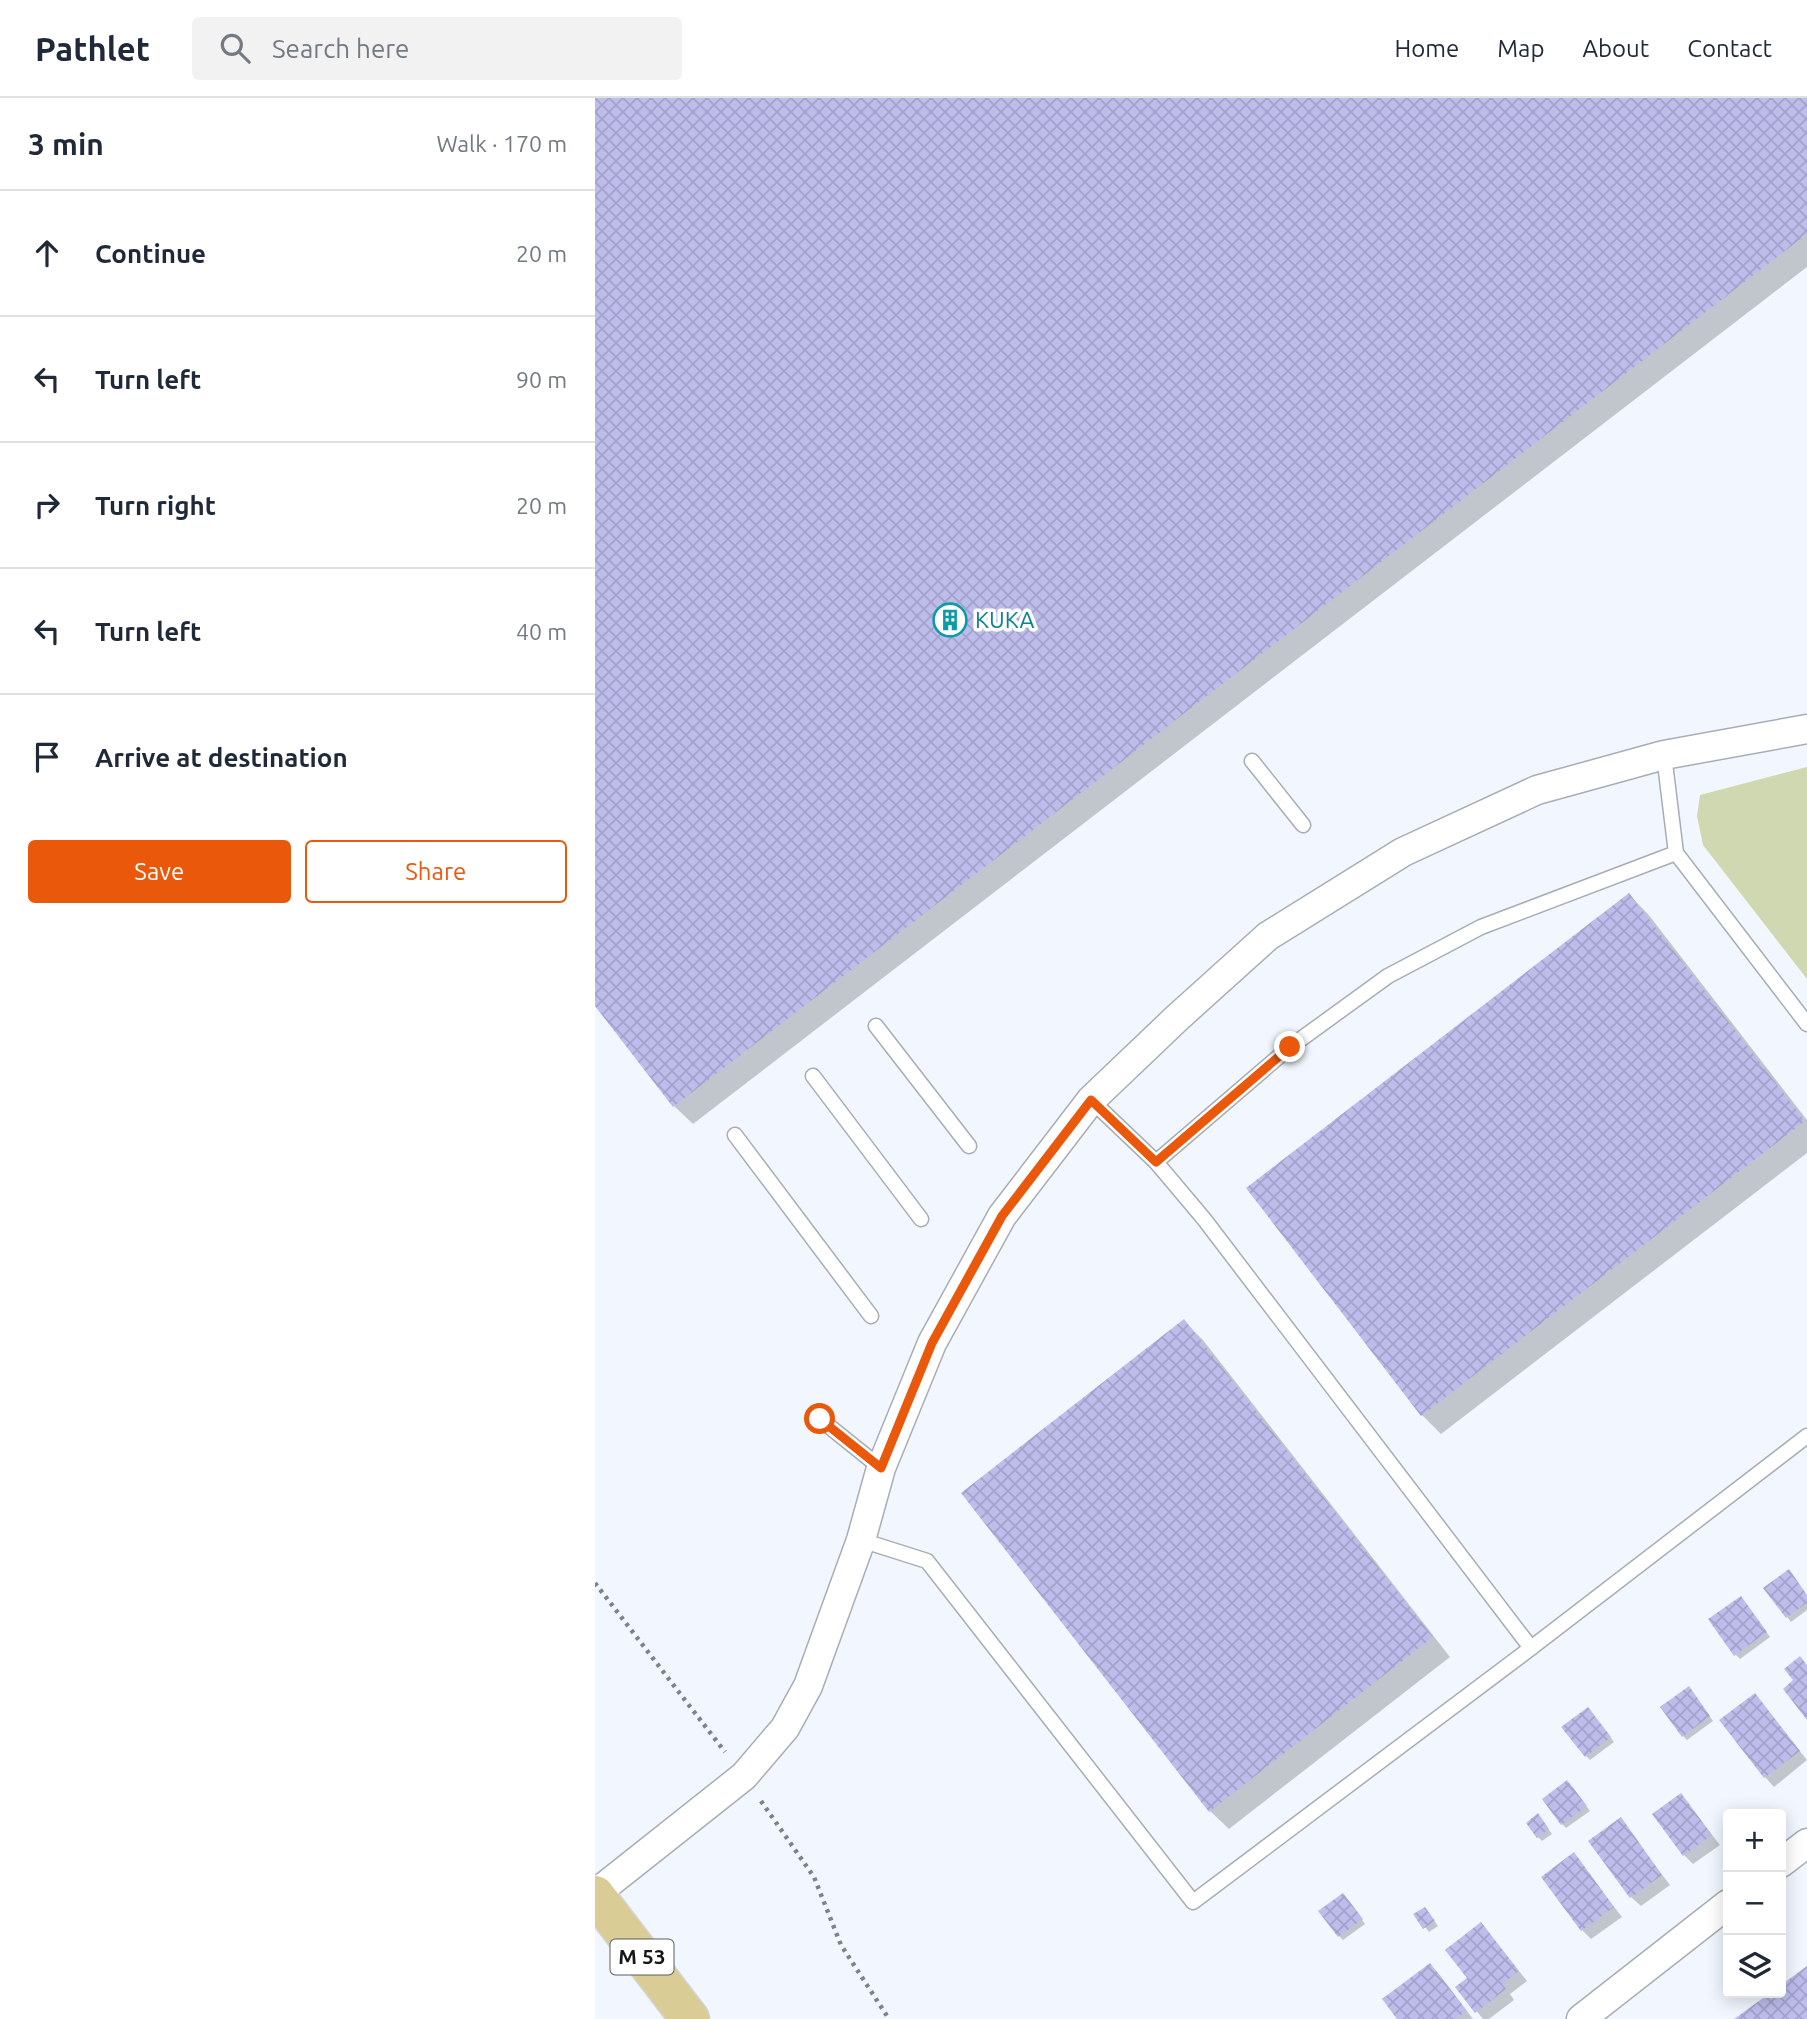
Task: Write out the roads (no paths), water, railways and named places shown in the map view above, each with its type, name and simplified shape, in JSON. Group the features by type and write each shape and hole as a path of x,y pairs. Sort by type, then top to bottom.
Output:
{"main road":[{"name":"M 53","path":"595,1895 690,2019"}],"street":[{"path":"595,1895 744,1776 785,1728 808,1686 861,1540 881,1468 932,1343 1002,1216 1091,1100 1268,936 1403,852 1537,790 1664,755 1807,729"},
{"path":"1786,1859 1807,1843"},
{"path":"1581,2019 1723,1908"}],"lane":[{"path":"1664,755 1677,853 1807,1024"},
{"path":"1252,761 1303,825"},
{"path":"1156,1162 1290,1047 1388,976 1481,927 1677,853"},
{"path":"876,1026 969,1146"},
{"path":"813,1076 921,1219"},
{"path":"1091,1100 1156,1162 1204,1219 1531,1648"},
{"path":"735,1135 871,1316"},
{"path":"820,1419 881,1468"},
{"path":"861,1540 927,1561 1193,1902 1807,1436"}],"place":[{"name":"KUKA","path":"950,620"}]}
